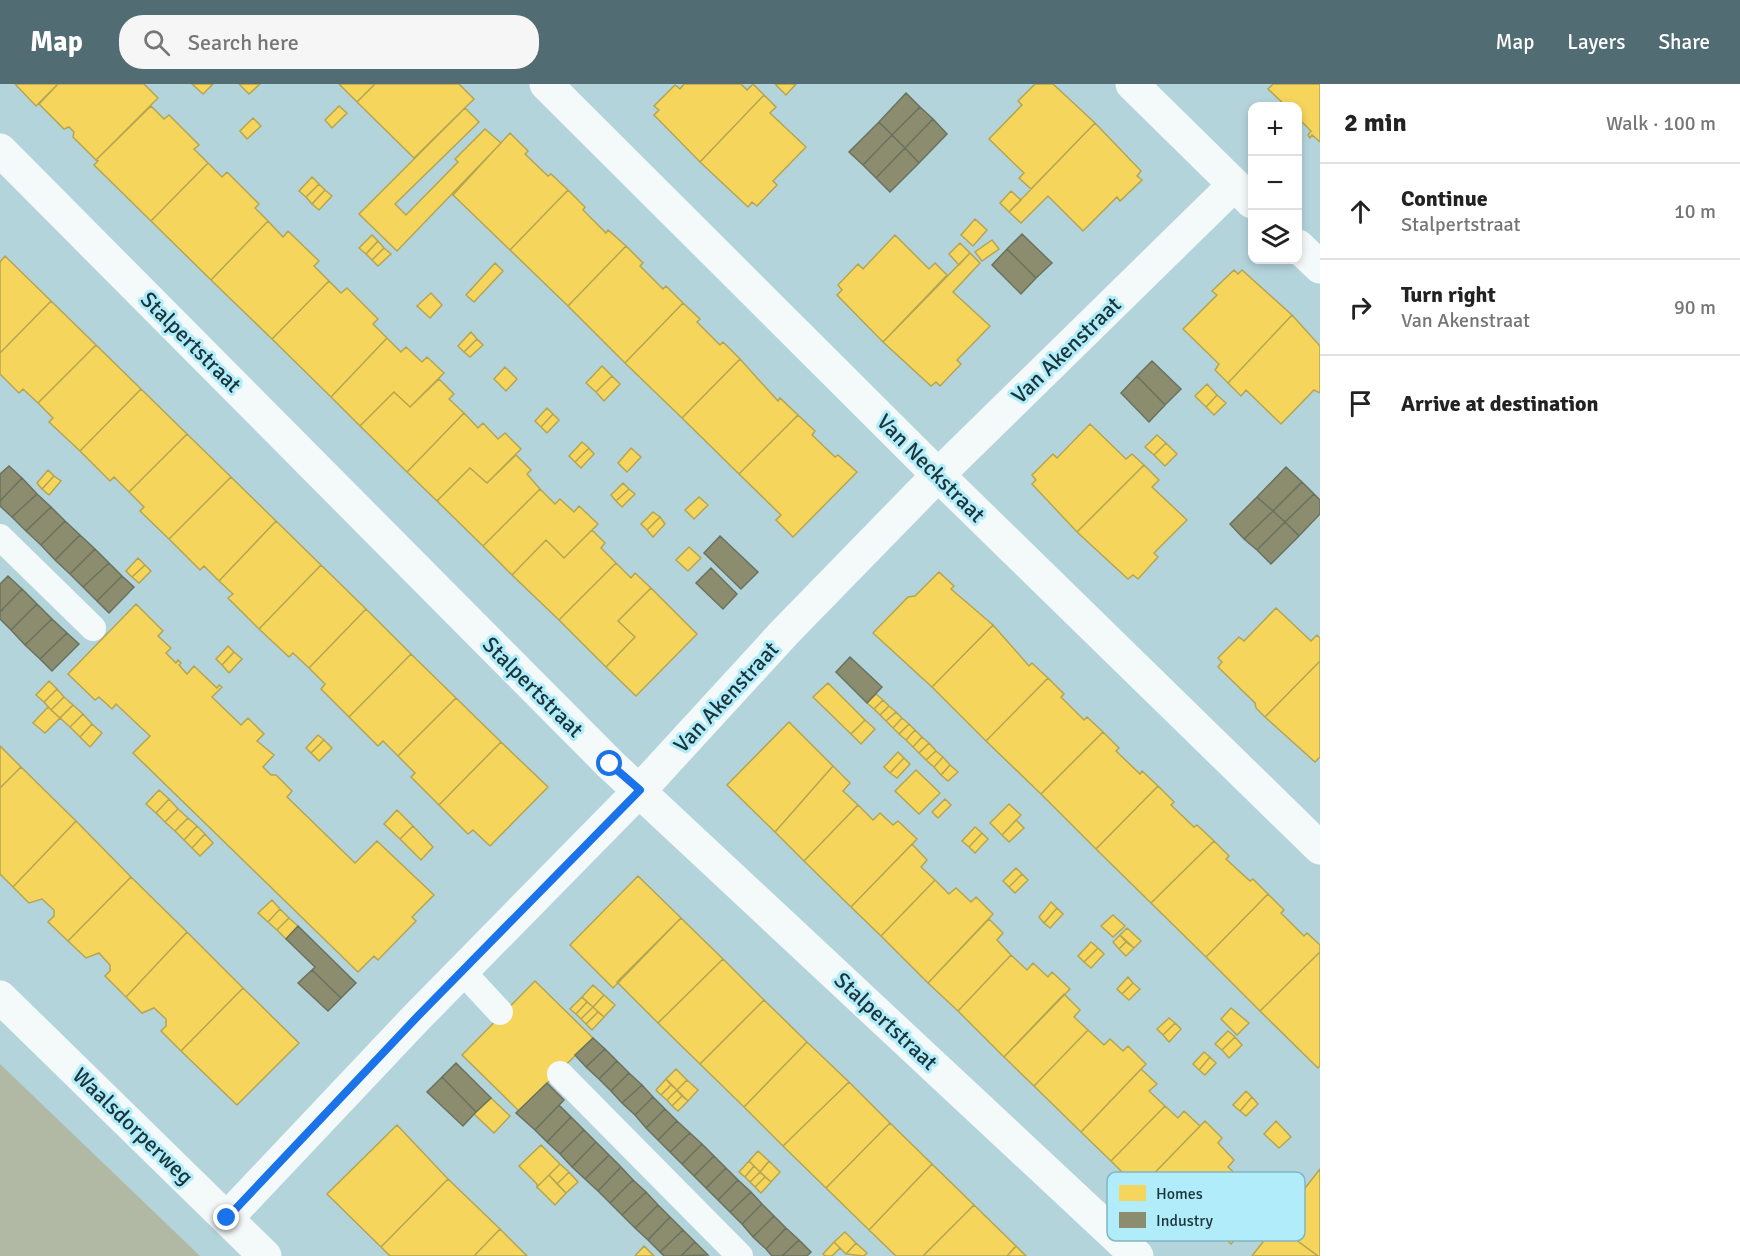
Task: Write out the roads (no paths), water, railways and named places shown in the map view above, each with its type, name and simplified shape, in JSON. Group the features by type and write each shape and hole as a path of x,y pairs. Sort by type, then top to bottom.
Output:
{"street":[{"name":"Van Neckstraat","path":"546,84 938,475 1320,848"},
{"path":"1132,84 1243,194"},
{"name":"Stalpertstraat","path":"0,150 594,748 1107,1228"},
{"name":"Van Akenstraat","path":"227,1218 462,971 640,790 784,633 938,475 1243,194"},
{"path":"1302,250 1320,267"},
{"name":"Waalsdorperweg","path":"0,997 265,1256"},
{"name":"Stalpertstraat","path":"1121,1241 1137,1256"}],"lane":[{"path":"0,537 93,628"},
{"path":"462,971 500,1012"},
{"path":"560,1074 740,1256"}]}
